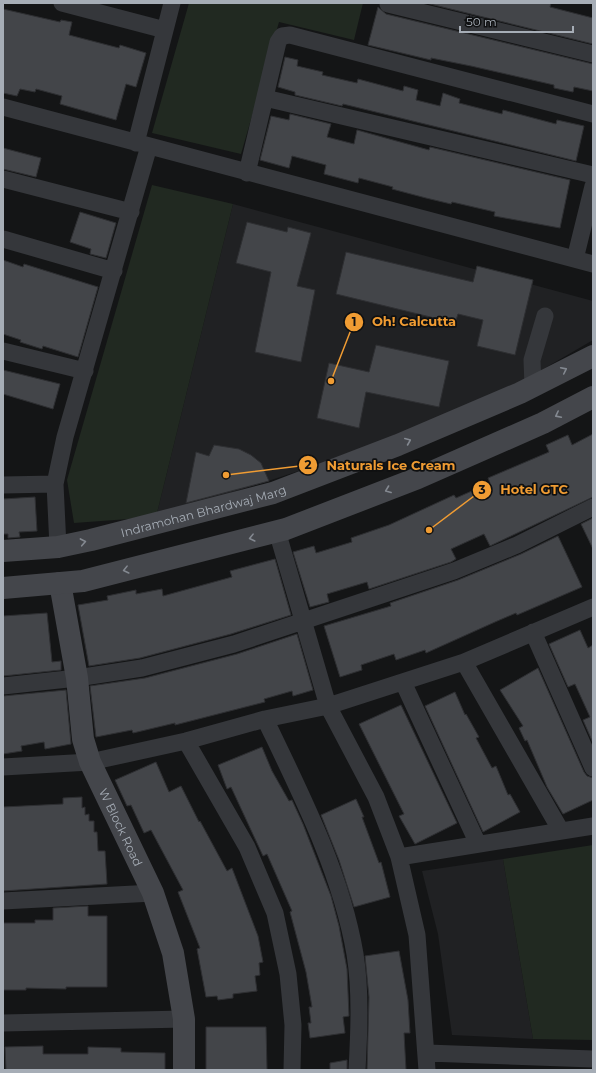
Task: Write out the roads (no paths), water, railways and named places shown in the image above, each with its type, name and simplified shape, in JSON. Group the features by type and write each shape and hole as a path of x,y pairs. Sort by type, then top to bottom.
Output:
{"street":[{"path":"62,3 165,30"},
{"path":"58,547 55,484 65,437 131,212 165,30 172,3"},
{"path":"388,4 593,54"},
{"path":"247,173 278,42 282,36 290,35 593,114"},
{"path":"264,98 593,175"},
{"path":"3,106 247,173 593,264"},
{"path":"3,179 131,212"},
{"path":"575,259 593,186"},
{"path":"3,239 114,271"},
{"path":"533,386 532,360 545,316"},
{"path":"3,351 85,371"},
{"name":"Indramohan Bhardwaj Marg","path":"3,551 58,547 92,540 273,493 398,445 533,386 593,356"},
{"path":"3,588 83,581 277,531 418,478 543,423 593,397"},
{"path":"3,485 55,484"},
{"path":"3,686 77,678 150,666 234,644 454,571 517,545 593,507"},
{"path":"277,531 328,706 376,797 399,857 417,936 427,1062 575,1064 593,1058"},
{"name":"W Block Road","path":"60,583 77,678 83,739 90,762 153,893 173,953 184,1019 184,1070"},
{"path":"3,767 90,762 186,740 265,719 328,706 464,662 593,607"},
{"path":"533,632 593,768"},
{"path":"464,662 561,831"},
{"path":"403,682 478,844"},
{"path":"265,719 302,797 346,911 355,956 359,1021 357,1070"},
{"path":"186,740 247,847 275,913 288,974 293,1025 292,1070"},
{"path":"399,857 593,826"},
{"path":"3,901 153,893"},
{"path":"3,1023 184,1019"}],"place":[{"name":"Oh! Calcutta","path":"331,381"},
{"name":"Naturals Ice Cream","path":"226,475"},
{"name":"Hotel GTC","path":"429,530"}]}
